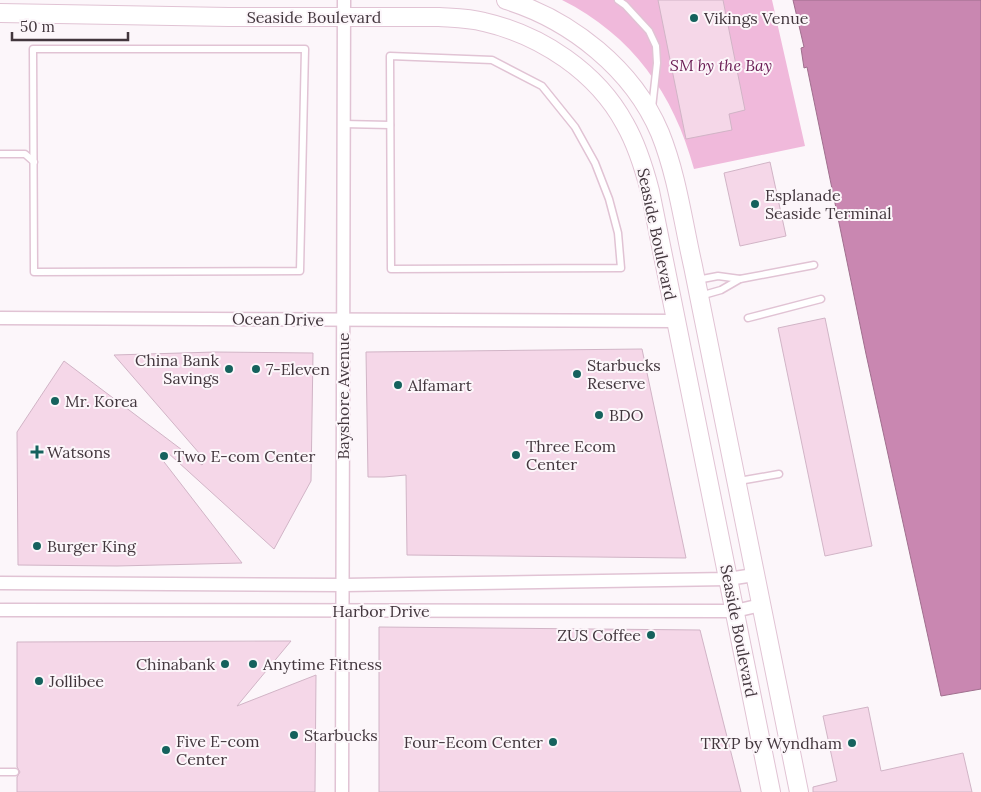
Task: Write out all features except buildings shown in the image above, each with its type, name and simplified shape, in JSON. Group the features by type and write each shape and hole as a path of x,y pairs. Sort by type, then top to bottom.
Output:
{"street":[{"name":"Seaside Boulevard","path":"506,0 531,9 552,20 588,43 629,83 651,114 668,158 697,288 799,792"},
{"name":"Seaside Boulevard","path":"0,13 229,17 344,8 439,17 485,22 526,36 562,57 587,76 609,100 624,122 640,155 650,191 771,792"},
{"name":"Bayshore Avenue","path":"342,792 344,8"},
{"name":"Ocean Drive","path":"0,318 676,321"},
{"name":"Harbor Drive","path":"0,583 343,585 728,579 754,575"},
{"name":"Harbor Drive","path":"0,610 342,612 736,611 760,605"}],"lane":[{"path":"618,0 649,31 656,46 657,63 651,114"},
{"path":"0,154 25,154 34,162 34,272 300,271 305,49 33,49 34,162"},
{"path":"390,56 492,60 542,86 575,127 595,163 609,199 618,233 621,268 391,269 390,125 390,56"},
{"path":"343,124 390,125"},
{"path":"697,288 718,276 740,279 814,265"},
{"path":"697,288 721,290 740,279"},
{"path":"748,318 821,299"},
{"path":"735,482 779,474"},
{"path":"0,772 15,772"}],"green space":[{"name":"SM by the Bay","path":"562,0 772,0 805,146 694,169 675,116 647,70 629,49 609,31 587,14"}],"shaded area":[{"path":"793,0 981,0 981,689 941,696 866,354 807,67 804,68 801,48 804,47"}],"place":[{"name":"Vikings Venue","path":"694,18"},
{"name":"Esplanade Seaside Terminal","path":"755,204"},
{"name":"China Bank Savings","path":"229,369"},
{"name":"7-Eleven","path":"256,369"},
{"name":"Starbucks Reserve","path":"577,374"},
{"name":"Alfamart","path":"398,385"},
{"name":"Mr. Korea","path":"55,401"},
{"name":"BDO","path":"599,415"},
{"name":"Watsons","path":"37,452"},
{"name":"Three Ecom Center","path":"516,455"},
{"name":"Two E-com Center","path":"164,456"},
{"name":"Burger King","path":"37,546"},
{"name":"ZUS Coffee","path":"651,635"},
{"name":"Chinabank","path":"225,664"},
{"name":"Anytime Fitness","path":"253,664"},
{"name":"Jollibee","path":"39,681"},
{"name":"Starbucks","path":"294,735"},
{"name":"Four-Ecom Center","path":"553,742"},
{"name":"TRYP by Wyndham","path":"852,743"},
{"name":"Five E-com Center","path":"166,750"}]}
